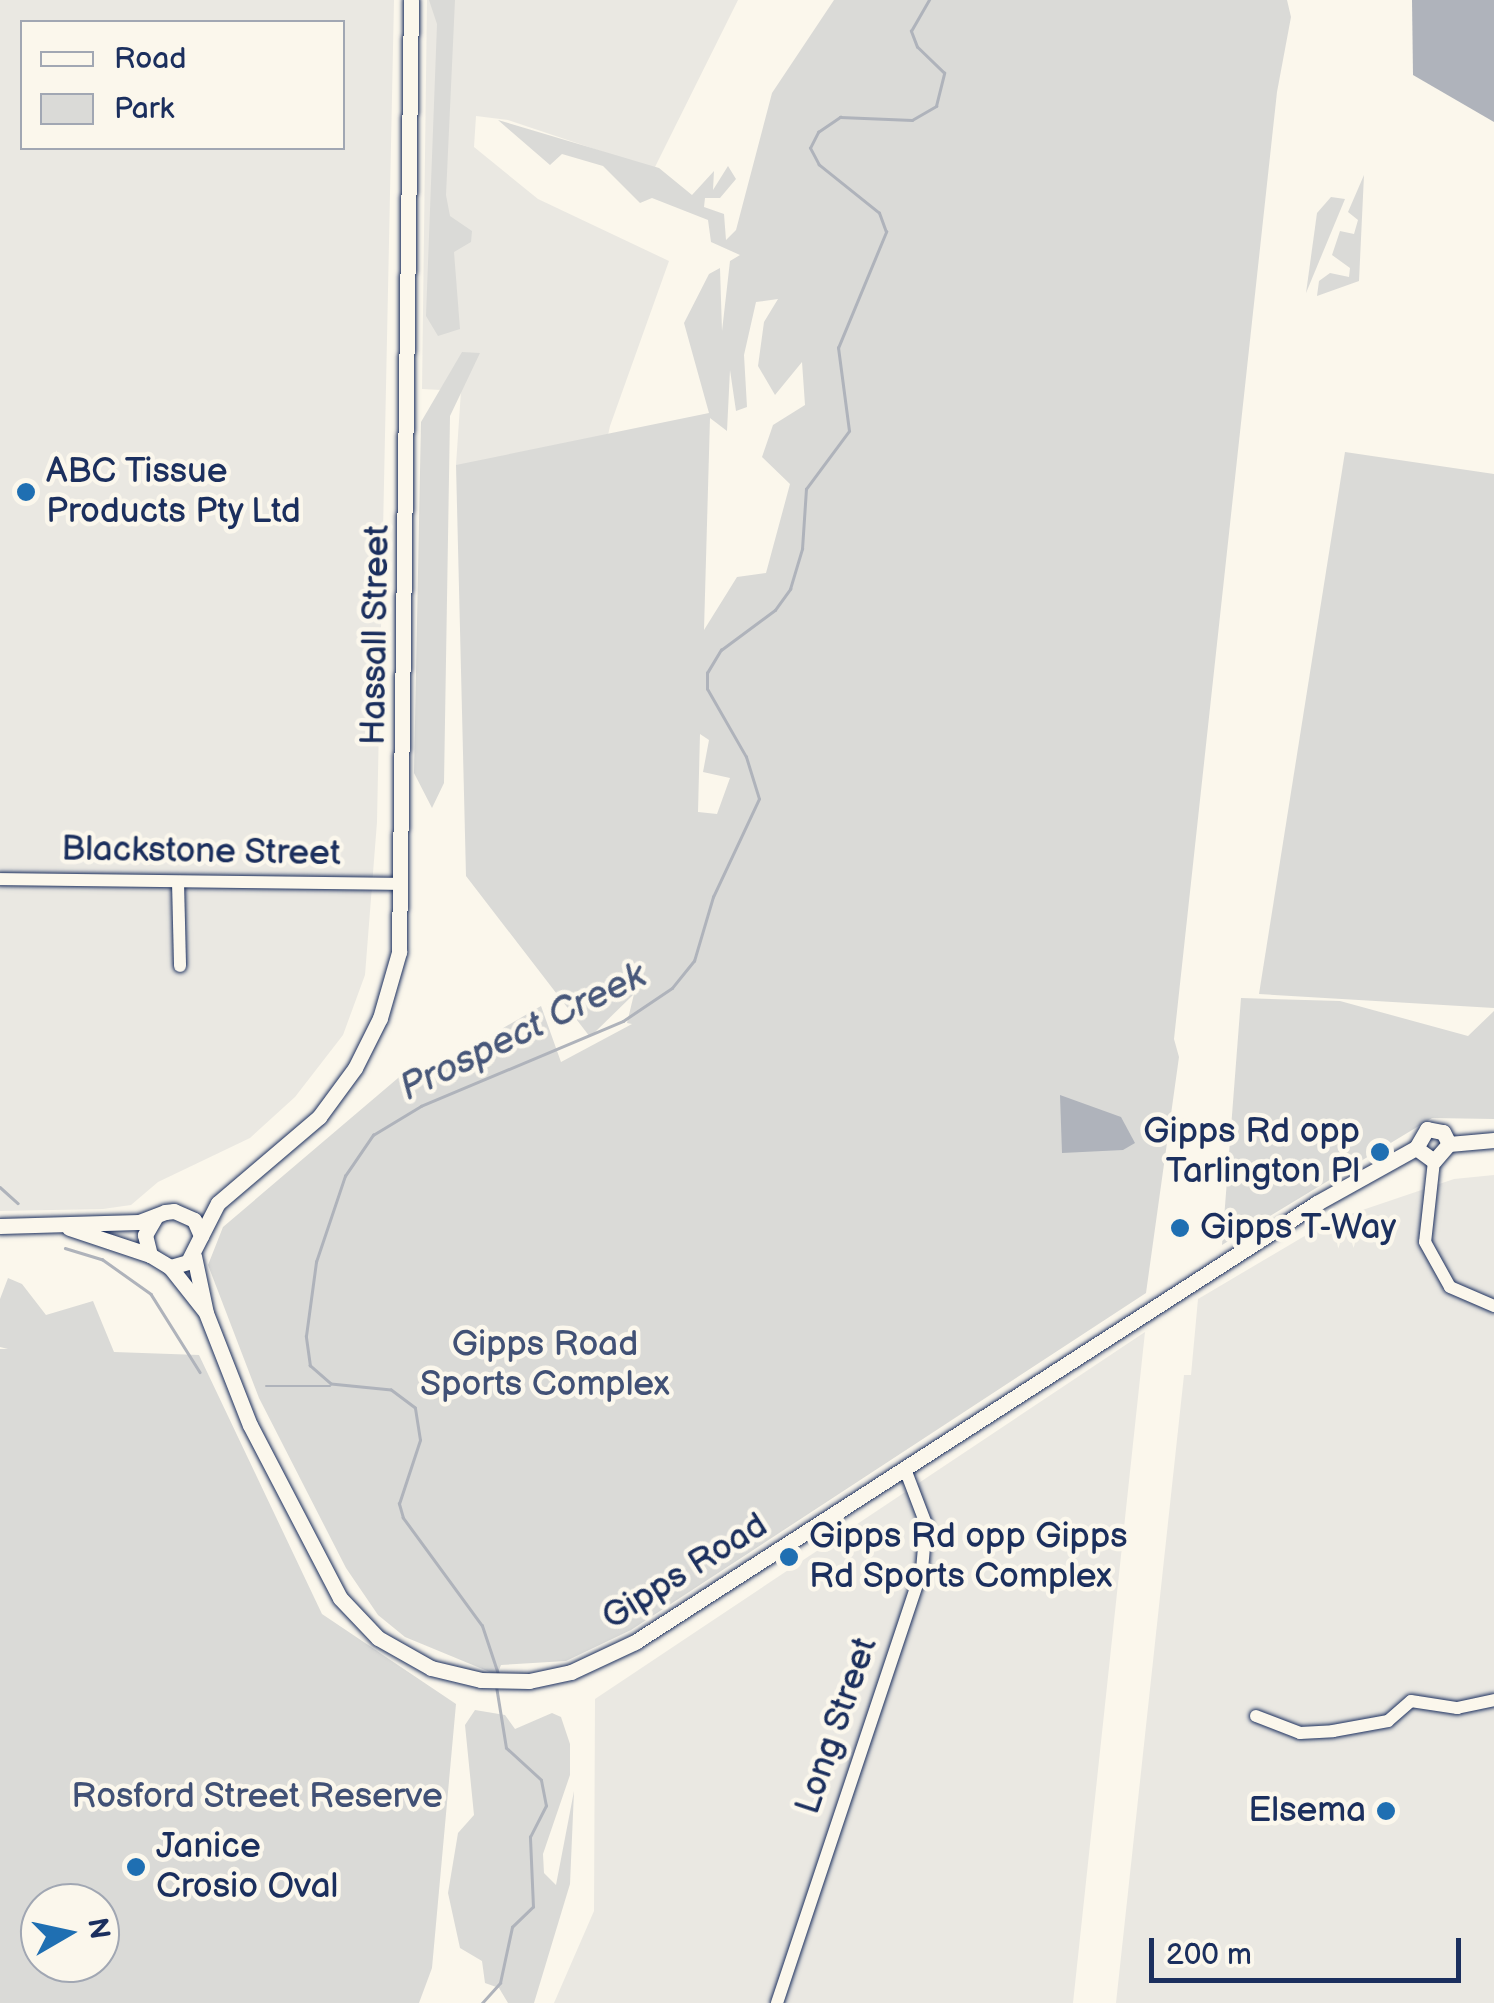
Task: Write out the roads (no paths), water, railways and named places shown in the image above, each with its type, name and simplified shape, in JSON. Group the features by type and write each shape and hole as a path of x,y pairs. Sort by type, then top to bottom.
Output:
{"main road":[{"name":"Hassall Street","path":"200,1236 218,1204 319,1117 354,1068 380,1018 399,952 411,0"},
{"name":"Gipps Road","path":"194,1256 206,1313 264,1457 340,1598 396,1650 431,1668 481,1680 515,1682 571,1672 635,1642 1382,1162 1416,1148 1428,1129 1443,1132 1449,1144"},
{"path":"1416,1148 1434,1162 1449,1144 1494,1140"},
{"name":"Hassall Street","path":"183,1212 218,1204"},
{"path":"0,1226 66,1228 183,1212 200,1236 194,1256 170,1266 150,1255 66,1228"},
{"path":"150,1255 145,1235 156,1216"},
{"name":"Gipps Road","path":"170,1266 206,1313"}],"street":[{"name":"Blackstone Street","path":"0,879 402,884"},
{"path":"178,882 180,966"},
{"path":"1434,1162 1425,1242 1450,1286 1494,1306"},
{"name":"Long Street","path":"777,2003 922,1570 926,1524 905,1469"},
{"path":"1256,1716 1300,1733 1333,1732 1388,1721 1412,1701 1457,1708 1494,1700"}],"waterway":[{"name":"Prospect Creek","path":"498,1674 482,1626 403,1518 399,1504 420,1440 415,1408 391,1390 331,1384 310,1366 306,1336 316,1262 345,1176 373,1135 421,1106 623,1021 672,988 694,961 713,897 759,799 746,757 707,689 707,673 721,650 775,610 790,589 802,549 806,489 849,431 838,348 886,232 879,213 819,165 810,148 818,132 840,117 912,120 936,106 944,73 917,47 911,31 929,0"},
{"path":"0,1187 18,1203"},
{"path":"65,1248 102,1259 151,1294 200,1372"},
{"path":"266,1386 330,1386"},
{"name":"Prospect Creek","path":"482,2003 500,1983 512,1927 533,1907 530,1837 546,1806 541,1780 506,1748 496,1686"}],"place":[{"name":"ABC Tissue Products Pty Ltd","path":"26,492"},
{"name":"Gipps Rd opp Tarlington Pl","path":"1380,1152"},
{"name":"Gipps T-Way","path":"1180,1228"},
{"name":"Gipps Rd opp Gipps Rd Sports Complex","path":"789,1557"},
{"name":"Elsema","path":"1386,1811"},
{"name":"Janice Crosio Oval","path":"136,1867"}],"park label":[{"name":"Gipps Road Sports Complex","path":"545,1365"},
{"name":"Rosford Street Reserve","path":"257,1797"}]}
